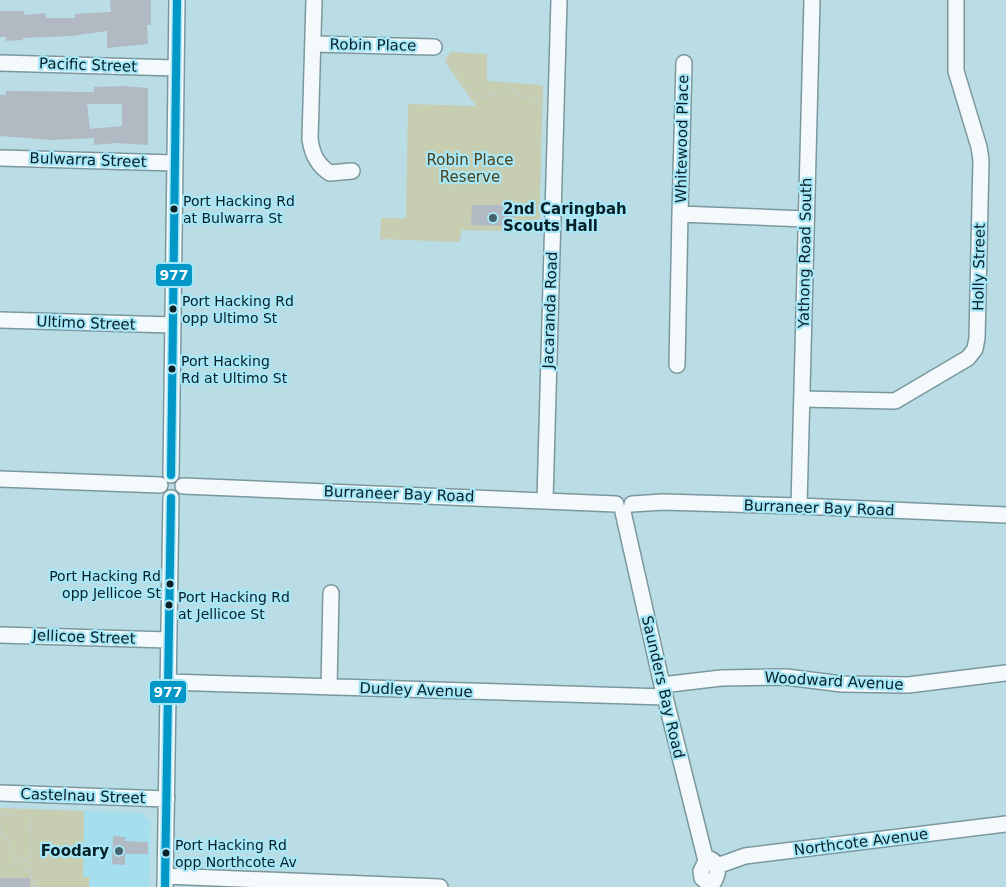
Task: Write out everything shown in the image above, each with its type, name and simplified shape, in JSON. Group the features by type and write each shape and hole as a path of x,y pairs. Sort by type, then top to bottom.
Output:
{"street":[{"path":"171,498 162,494 166,480 173,325 177,0"},
{"name":"Robin Place","path":"314,0 310,139 312,152 319,164 330,173 352,172"},
{"name":"Jacaranda Road","path":"545,500 559,0"},
{"name":"Yathong Road South","path":"799,506 812,0"},
{"name":"Holly Street","path":"802,399 896,401 968,358 974,349 977,338 981,160 979,147 956,72 956,0"},
{"name":"Robin Place","path":"313,44 434,46"},
{"name":"Pacific Street","path":"0,63 176,68"},
{"name":"Whitewood Place","path":"677,365 684,63"},
{"name":"Bulwarra Street","path":"0,158 175,163"},
{"name":"Whitewood Place","path":"680,214 806,220"},
{"name":"Ultimo Street","path":"0,320 173,325"},
{"path":"0,479 166,480 178,477 183,486 181,493 171,498"},
{"name":"Burraneer Bay Road","path":"183,486 545,500 623,507 663,502 1006,515"},
{"path":"171,498 165,882 440,887"},
{"name":"Saunders Bay Road","path":"623,507 663,691 711,863"},
{"path":"329,687 331,593"},
{"name":"Jellicoe Street","path":"0,635 168,640"},
{"name":"Woodward Avenue","path":"663,691 721,678 786,677 842,684 908,685 1006,672"},
{"name":"Dudley Avenue","path":"168,682 329,687 663,691"},
{"name":"Castelnau Street","path":"0,793 167,799"},
{"name":"Northcote Avenue","path":"711,863 744,856 1006,824"},
{"path":"705,884 718,873 711,863"}],"path":[{"path":"434,46 470,92 479,97 513,91 530,100 556,102"},
{"path":"0,814 31,815 30,875"},
{"path":"0,826 18,861 38,887"},
{"path":"0,870 30,857"},
{"path":"32,878 32,887"}],"shaded area":[{"path":"84,811 142,813 151,822 149,887 89,887 89,877 83,877"}],"green space":[{"name":"Robin Place Reserve","path":"451,52 487,54 487,81 543,85 539,232 462,230 459,242 380,239 381,218 406,218 408,104 476,106 444,61"},
{"path":"0,808 84,811 83,877 89,877 89,887 0,887"}],"building":[{"path":"110,0 151,0 151,25 147,25 148,44 107,48 107,31 6,41 6,37 0,37 0,11 24,11 24,15 45,13 46,18 75,18 75,14 111,12"},
{"path":"124,86 148,88 148,145 117,143 94,145 94,138 51,140 0,136 0,95 6,95 6,91 94,92 94,87","holes":["87,104 122,104 122,126 90,129"]},
{"name":"2nd Caringbah Scouts Hall","path":"472,205 514,205 514,226 471,225"},
{"path":"113,836 125,837 125,841 148,842 148,854 125,854 125,865 112,864"},
{"path":"0,878 30,878 30,887 0,887"}],"transit line":[{"name":"977","path":"171,475 177,0"},
{"name":"977","path":"165,887 171,498"}],"place":[{"name":"Port Hacking Rd at Bulwarra St","path":"174,209"},
{"name":"2nd Caringbah Scouts Hall","path":"493,218"},
{"name":"Port Hacking Rd opp Ultimo St","path":"173,309"},
{"name":"Port Hacking Rd at Ultimo St","path":"172,369"},
{"name":"Port Hacking Rd opp Jellicoe St","path":"170,584"},
{"name":"Port Hacking Rd at Jellicoe St","path":"169,605"},
{"name":"Foodary","path":"119,851"},
{"name":"Port Hacking Rd opp Northcote Av","path":"166,853"}]}
